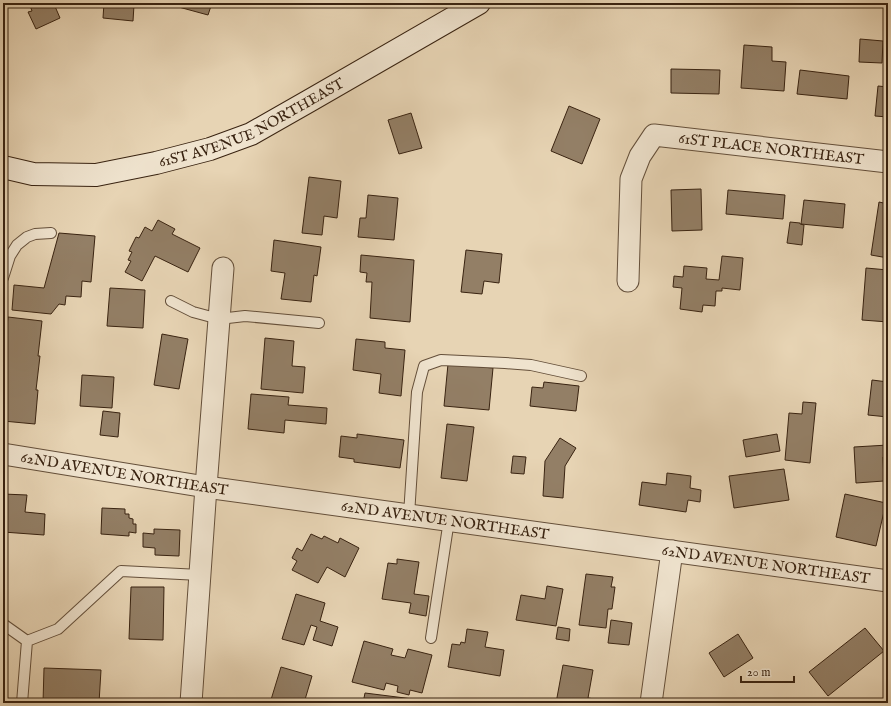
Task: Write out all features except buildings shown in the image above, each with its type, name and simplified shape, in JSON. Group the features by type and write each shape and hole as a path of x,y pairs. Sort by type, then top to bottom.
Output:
{"main road":[{"name":"61ST AVENUE NORTHEAST","path":"3,167 33,174 96,175 156,163 210,149 251,134 479,3"}],"street":[{"name":"61ST PLACE NORTHEAST","path":"628,281 631,179 640,156 654,135 888,162"},
{"path":"191,703 223,268"},
{"name":"62ND AVENUE NORTHEAST","path":"3,454 206,486 408,515 888,581"},
{"path":"651,703 672,551"}],"lane":[{"path":"3,278 10,256 17,245 27,237 35,234 51,233"},
{"path":"171,301 193,312 219,319 245,316 319,323"},
{"path":"408,515 417,392 424,366 441,360 505,363 531,365 581,376"},
{"path":"431,638 449,520"},
{"path":"28,641 58,629 121,571 200,575"},
{"path":"3,624 28,641"},
{"path":"22,703 28,641"}]}
